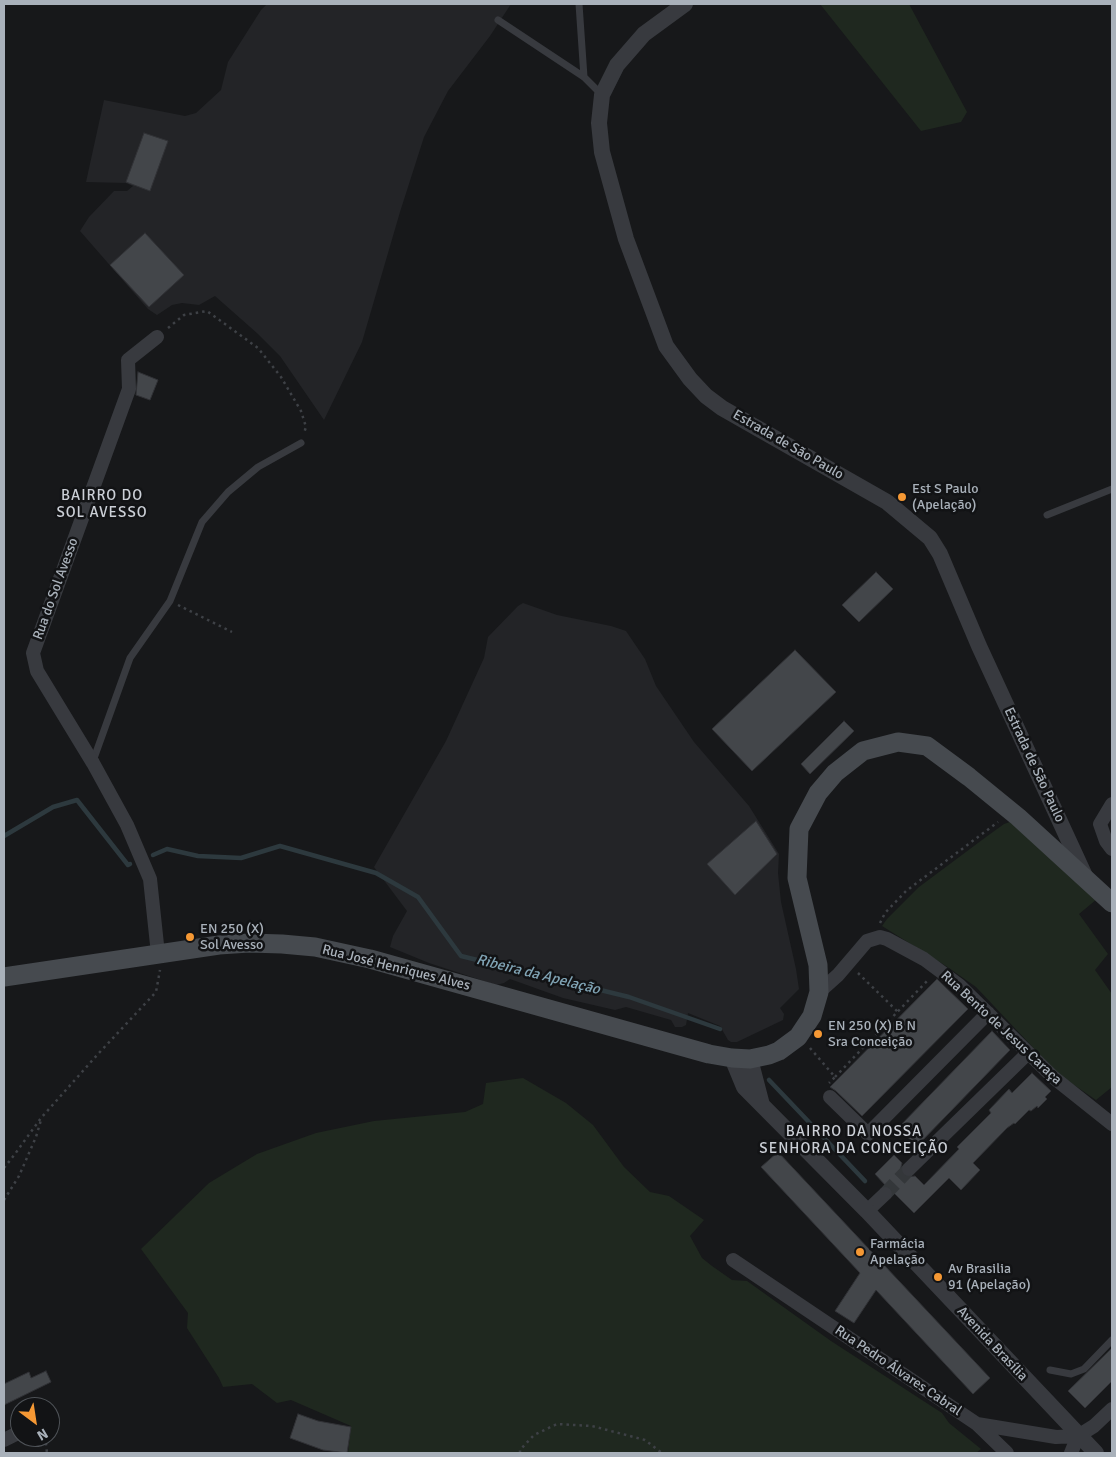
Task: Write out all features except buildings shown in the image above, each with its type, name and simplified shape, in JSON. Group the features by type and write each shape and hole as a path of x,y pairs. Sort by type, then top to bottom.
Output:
{"main road":[{"path":"820,992 818,965 797,878 799,829 818,793 835,773 864,750 898,742 927,746 1012,812 1112,903"},
{"name":"Rua José Henriques Alves","path":"4,977 220,945 249,943 315,947 397,966 709,1054 750,1059 779,1051 789,1045 799,1035 812,1016 820,992"}],"street":[{"name":"Estrada de São Paulo","path":"685,4 644,34 617,65 602,95 599,122 602,152 626,239 666,346 690,379 706,396 722,408 887,502 930,538 940,554 979,646 1087,880"},
{"name":"Rua do Sol Avesso","path":"157,337 128,360 129,389 33,653 37,671 93,763 127,825 150,879 158,954"},
{"path":"1112,804 1100,824 1106,841 1112,849"},
{"path":"820,992 838,975 860,947 873,938"},
{"name":"Rua Bento de Jesus Caraça","path":"873,938 887,939 924,959 959,985 1027,1054 1112,1124"},
{"path":"830,1097 868,1134 988,1013"},
{"path":"909,1169 1027,1054"},
{"name":"Avenida Brasília","path":"732,1058 744,1087 867,1211 1096,1453"},
{"path":"750,1059 762,1105"},
{"path":"867,1211 885,1194"},
{"name":"Rua Pedro Álvares Cabral","path":"733,1260 977,1424 1056,1437 1078,1436"},
{"path":"1072,1453 1078,1436 1094,1426 1112,1409"},
{"path":"977,1424 1007,1453"}],"lane":[{"path":"579,4 584,77"},
{"path":"498,20 584,77 602,95"},
{"path":"93,763 130,658 170,601 202,522 228,492 258,467 300,443"},
{"path":"1047,515 1112,489"},
{"path":"1050,1370 1070,1374 1084,1369 1112,1340"}],"path":[{"path":"157,337 184,315 207,311 258,348 281,377 301,411 306,427 300,443"},
{"path":"170,601 232,632"},
{"path":"873,938 885,913 906,891 1012,812"},
{"path":"4,1168 41,1118 156,992 160,971 158,954"},
{"path":"848,963 898,1012"},
{"path":"830,1097 825,1088 938,969"},
{"path":"799,1035 835,1077"},
{"path":"4,1200 19,1176 36,1137 41,1118"},
{"path":"520,1453 520,1450 534,1435 557,1424 592,1426 645,1440 662,1453"}],"shaded area":[{"path":"267,4 511,4 490,36 448,91 424,137 362,342 324,420 280,356 215,296 199,305 182,303 172,305 157,315 148,309 80,231 89,217 114,191 127,191 133,186 126,183 86,182 104,100 185,116 196,113 221,90 228,62 261,10"},
{"path":"820,4 909,4 967,112 961,122 921,131"},
{"path":"523,603 557,615 626,631 645,659 656,686 694,742 749,806 779,854 778,873 781,902 799,989 780,1008 784,1014 783,1020 737,1042 731,1042 720,1026 688,1013 686,1025 675,1027 671,1020 626,1007 615,1010 563,998 510,979 496,985 429,963 390,947 393,936 407,911 374,867 446,741 484,658 488,637"},
{"path":"1010,822 1097,899 1079,914 1108,954 1095,970 1112,994 1112,1087 1096,1100 1058,1074 976,987 882,926 919,887 1004,824"},
{"path":"523,1078 566,1103 593,1125 624,1167 650,1192 669,1196 704,1220 690,1236 702,1258 732,1280 747,1281 831,1341 942,1413 949,1423 981,1449 976,1453 348,1453 351,1426 291,1400 277,1403 252,1384 223,1387 187,1328 188,1313 141,1249 209,1183 257,1154 316,1133 374,1121 465,1112 483,1104 486,1083"}],"waterway":[{"name":"Ribeira da Apelação","path":"4,836 53,807 77,800 128,865 130,864"},
{"name":"Ribeira da Apelação","path":"153,855 167,849 198,856 241,858 280,846 376,873 418,897 461,956 629,997 720,1029"},
{"name":"Ribeira da Apelação","path":"769,1080 865,1181"}],"tunnel":[{"path":"885,1194 909,1169"}],"place":[{"name":"Est S Paulo (Apelação)","path":"902,497"},
{"name":"EN 250 (X) Sol Avesso","path":"190,937"},
{"name":"EN 250 (X) B N Sra Conceição","path":"818,1034"},
{"name":"Farmácia Apelação","path":"860,1252"},
{"name":"Av Brasilia 91 (Apelação)","path":"938,1277"}],"district":[{"name":"BAIRRO DO SOL AVESSO","path":"102,504"},
{"name":"BAIRRO DA NOSSA SENHORA DA CONCEIÇÃO","path":"854,1140"}]}
